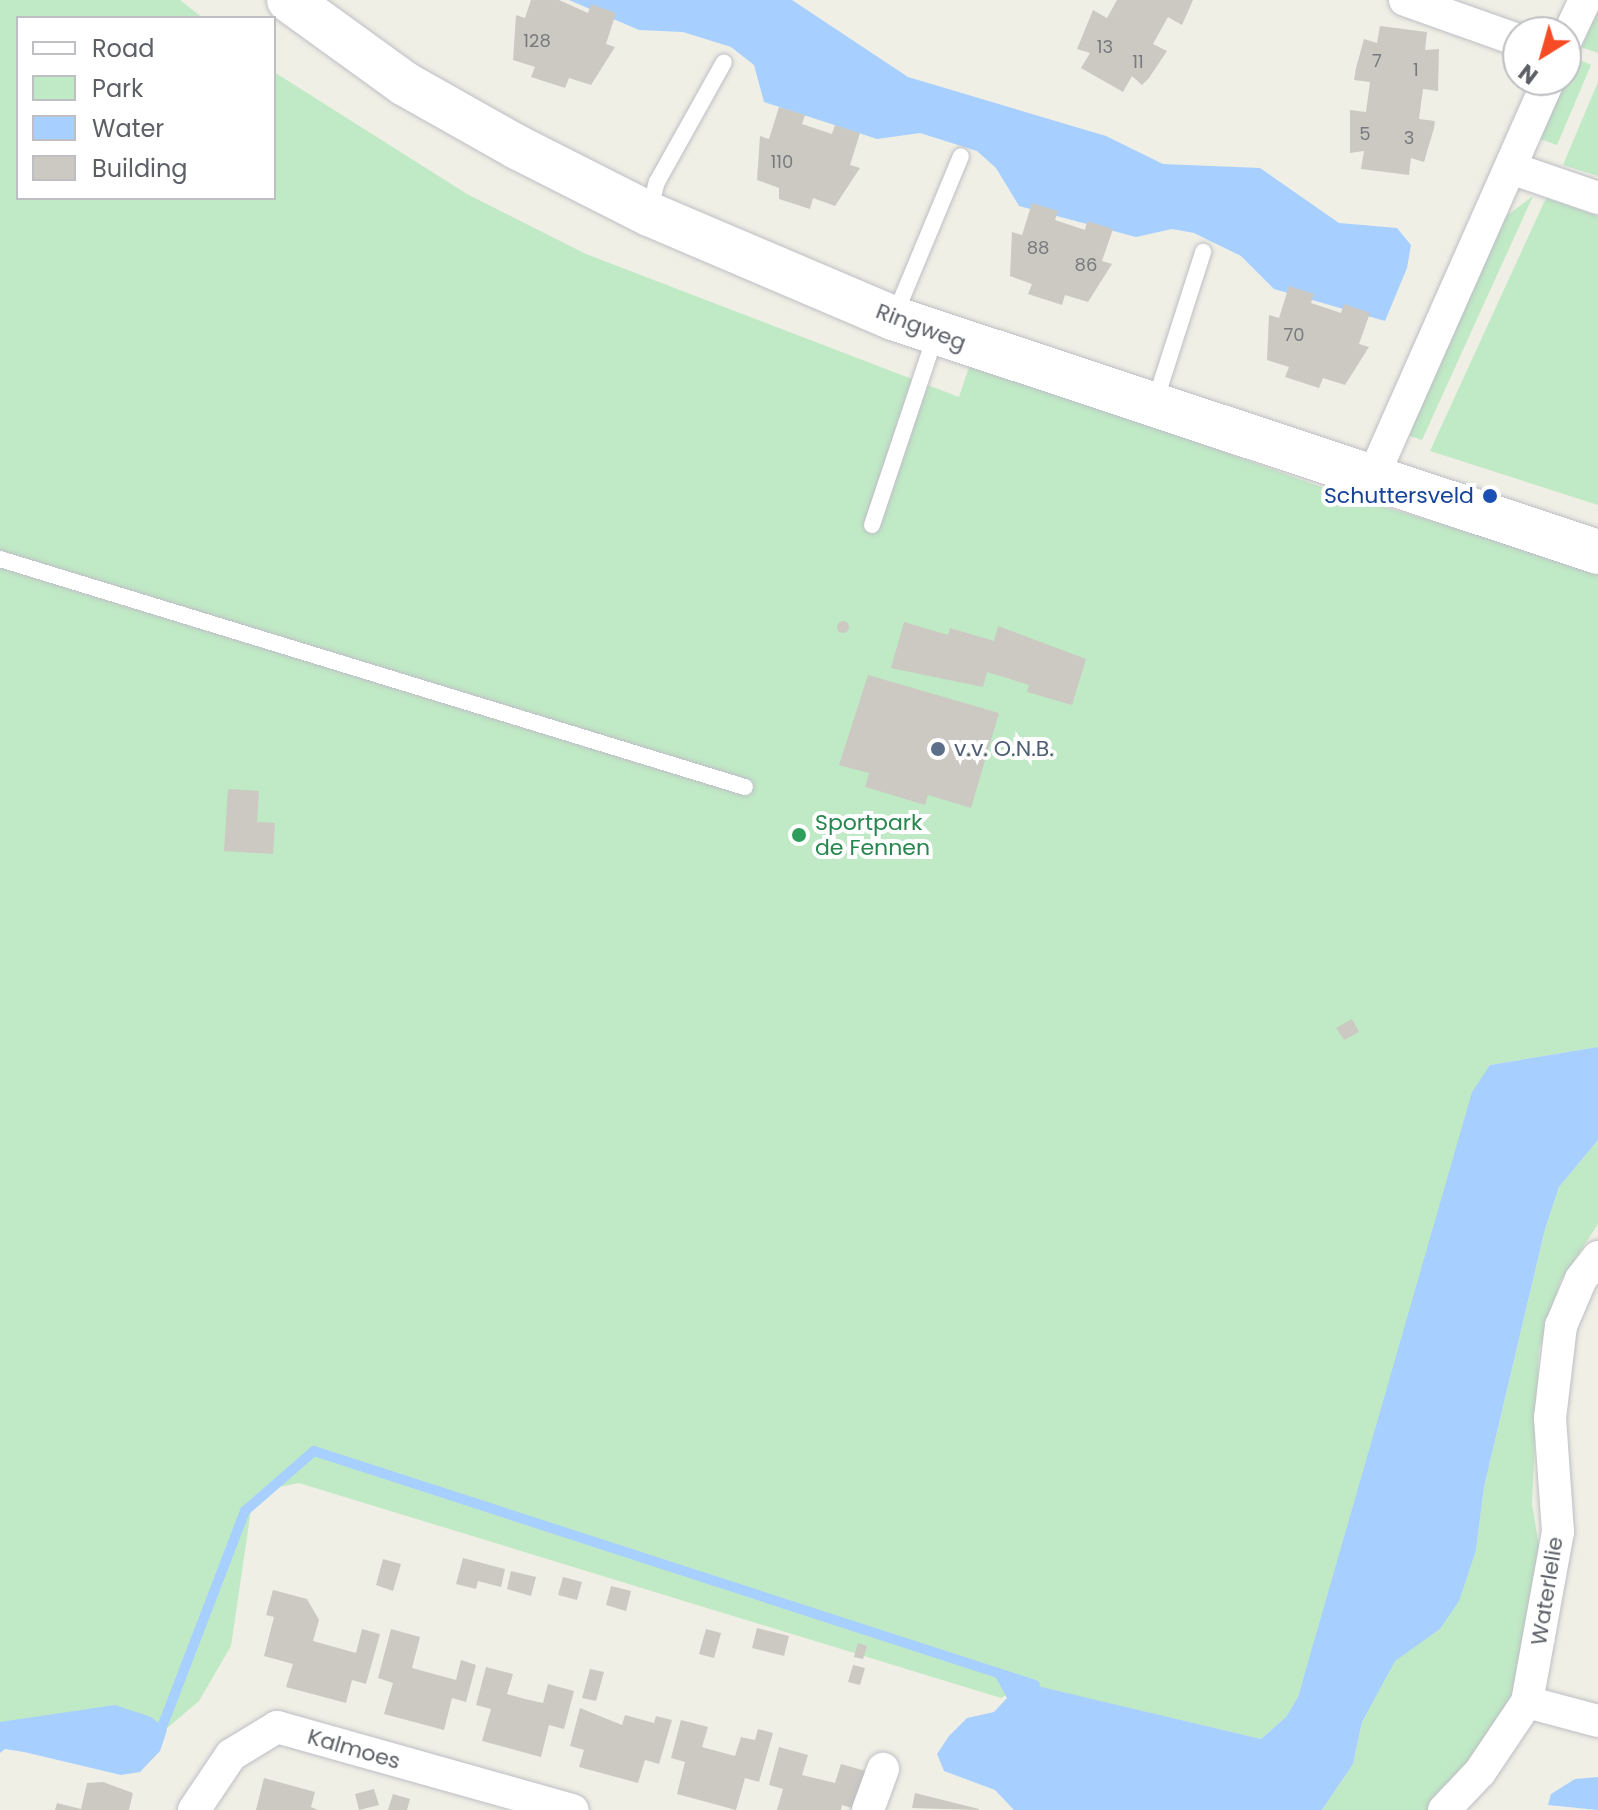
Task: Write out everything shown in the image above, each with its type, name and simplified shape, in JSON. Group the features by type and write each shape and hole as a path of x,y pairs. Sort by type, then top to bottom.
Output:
{"main road":[{"name":"Ringweg","path":"289,0 405,84 649,214 893,318 1371,481 1598,552"}],"street":[{"path":"1405,0 1502,34"},
{"path":"1371,481 1542,96"},
{"path":"1511,168 1594,198"},
{"name":"Waterlelie","path":"1444,1810 1480,1772 1527,1702 1558,1532 1550,1418 1559,1341 1592,1273"},
{"path":"1527,1702 1598,1721"},
{"name":"Kalmoes","path":"194,1810 231,1755 277,1727 555,1808"},
{"path":"868,1810 883,1769"}],"lane":[{"path":"649,214 657,182 724,62"},
{"path":"893,318 961,156"},
{"path":"1154,407 1203,252"},
{"path":"872,525 936,334"},
{"path":"0,559 745,787"}],"green space":[{"name":"Sportpark de Fennen","path":"0,0 180,0 200,16 16,16 16,200 276,200 276,73 467,194 586,254 959,397 971,361 1349,497 1598,569 1598,1047 1490,1065 1298,1697 1286,1717 1261,1739 1013,1681 1012,1692 1001,1698 299,1483 274,1488 251,1510 231,1646 199,1701 159,1735 0,1733"},
{"path":"1598,11 1598,53 1582,45"},
{"path":"1582,61 1591,65 1582,86"},
{"path":"1598,82 1598,176 1563,165"},
{"path":"1559,96 1578,96 1557,145 1540,139"},
{"path":"1533,196 1422,440 1404,434 1505,217"},
{"path":"1546,198 1598,216 1598,505 1430,451"},
{"path":"1598,1140 1598,1224 1560,1282 1539,1350 1532,1504 1542,1564 1523,1683 1487,1757 1428,1810 1322,1810 1353,1764 1362,1722 1395,1660 1440,1629 1476,1550 1484,1487 1545,1229 1559,1187"}],"water":[{"path":"569,0 792,0 908,77 1106,136 1163,164 1260,168 1339,223 1397,228 1411,245 1407,268 1385,321 1274,289 1241,256 1194,233 1172,229 1136,237 1019,206 996,168 977,151 920,133 877,139 764,102 754,65 731,47 683,32 639,30"},
{"path":"1598,1047 1598,1140 1559,1187 1545,1229 1484,1487 1476,1550 1459,1601 1440,1629 1395,1661 1362,1722 1353,1764 1322,1810 1014,1810 995,1790 944,1771 937,1754 949,1736 967,1718 994,1712 1007,1698 995,1676 1261,1739 1286,1717 1298,1697 1472,1092 1490,1065"},
{"path":"115,1705 151,1717 167,1730 160,1751 140,1772 121,1775 24,1752 5,1749 0,1753 0,1722"},
{"path":"1598,1777 1598,1810 1548,1805 1551,1794 1575,1779"}],"building":[{"path":"531,0 559,0 588,13 591,4 616,13 606,44 615,47 591,85 569,78 565,88 531,77 535,67 513,60 516,15 525,18"},
{"path":"1117,0 1193,0 1182,25 1168,17 1153,44 1167,51 1149,78 1142,85 1132,76 1123,92 1081,68 1090,53 1077,49 1093,10 1107,18"},
{"path":"1380,26 1427,32 1425,50 1439,49 1438,91 1423,89 1419,119 1435,121 1434,128 1424,162 1411,158 1409,175 1361,169 1364,151 1350,153 1350,110 1366,112 1370,82 1354,80 1356,68 1364,39 1377,43"},
{"path":"779,107 805,115 802,124 832,134 835,125 860,133 850,165 860,168 835,206 813,198 810,209 779,199 779,188 757,180 760,136 769,139"},
{"path":"1032,203 1058,211 1055,220 1085,230 1087,221 1113,229 1102,261 1112,264 1088,302 1065,295 1062,305 1028,294 1032,284 1010,276 1012,232 1022,235"},
{"path":"1289,286 1314,294 1311,303 1341,313 1344,304 1370,313 1359,344 1369,347 1345,385 1323,378 1319,388 1285,377 1289,367 1267,360 1269,315 1279,318"},
{"path":"843,621 849,627 843,633 837,627"},
{"path":"904,622 948,635 950,628 994,641 998,626 1086,659 1072,705 1027,692 1029,685 987,672 983,687 891,668"},
{"path":"868,675 999,713 971,808 928,795 925,805 865,787 869,773 839,765"},
{"path":"228,789 259,791 257,822 275,823 273,854 224,851"},
{"path":"1352,1019 1359,1032 1344,1040 1336,1028"},
{"path":"463,1558 505,1569 501,1587 478,1581 476,1589 456,1584"},
{"path":"383,1559 401,1564 393,1591 376,1585"},
{"path":"511,1571 536,1577 531,1596 507,1589"},
{"path":"563,1577 582,1582 577,1600 558,1595"},
{"path":"611,1586 631,1591 626,1611 606,1605"},
{"path":"273,1590 307,1599 319,1620 313,1641 356,1653 362,1629 380,1634 366,1684 352,1680 346,1703 286,1687 293,1664 264,1656 274,1617 266,1615"},
{"path":"757,1628 789,1636 784,1656 752,1648"},
{"path":"391,1629 420,1637 412,1668 456,1680 461,1660 476,1665 466,1702 452,1698 444,1730 384,1714 393,1683 378,1678"},
{"path":"706,1629 721,1633 714,1658 699,1654"},
{"path":"858,1643 867,1646 863,1659 854,1657"},
{"path":"853,1665 865,1668 860,1685 848,1682"},
{"path":"486,1667 513,1674 507,1694 525,1699 543,1703 548,1684 574,1691 564,1729 549,1725 541,1757 482,1741 491,1709 476,1705"},
{"path":"590,1669 604,1672 596,1701 582,1698"},
{"path":"580,1708 622,1725 625,1715 654,1723 656,1716 672,1720 659,1764 645,1760 638,1783 579,1767 584,1750 570,1746"},
{"path":"681,1720 708,1727 702,1747 735,1756 741,1737 755,1740 758,1729 773,1733 759,1782 745,1778 736,1810 677,1794 685,1762 671,1758"},
{"path":"779,1747 808,1755 802,1775 835,1783 841,1764 869,1772 859,1810 842,1805 841,1810 777,1810 783,1789 769,1785"},
{"path":"264,1778 315,1792 311,1807 318,1810 256,1810"},
{"path":"103,1782 133,1793 129,1810 55,1810 57,1803 81,1809 87,1783"},
{"path":"374,1789 379,1805 359,1810 355,1794"},
{"path":"915,1793 979,1809 912,1808"},
{"path":"393,1794 410,1799 407,1810 388,1810"}],"waterway":[{"path":"159,1735 245,1511 314,1451 1035,1685"}],"place":[{"name":"Schuttersveld","path":"1490,496"},
{"name":"v.v. O.N.B.","path":"938,749"},
{"name":"Sportpark de Fennen","path":"799,835"}]}
